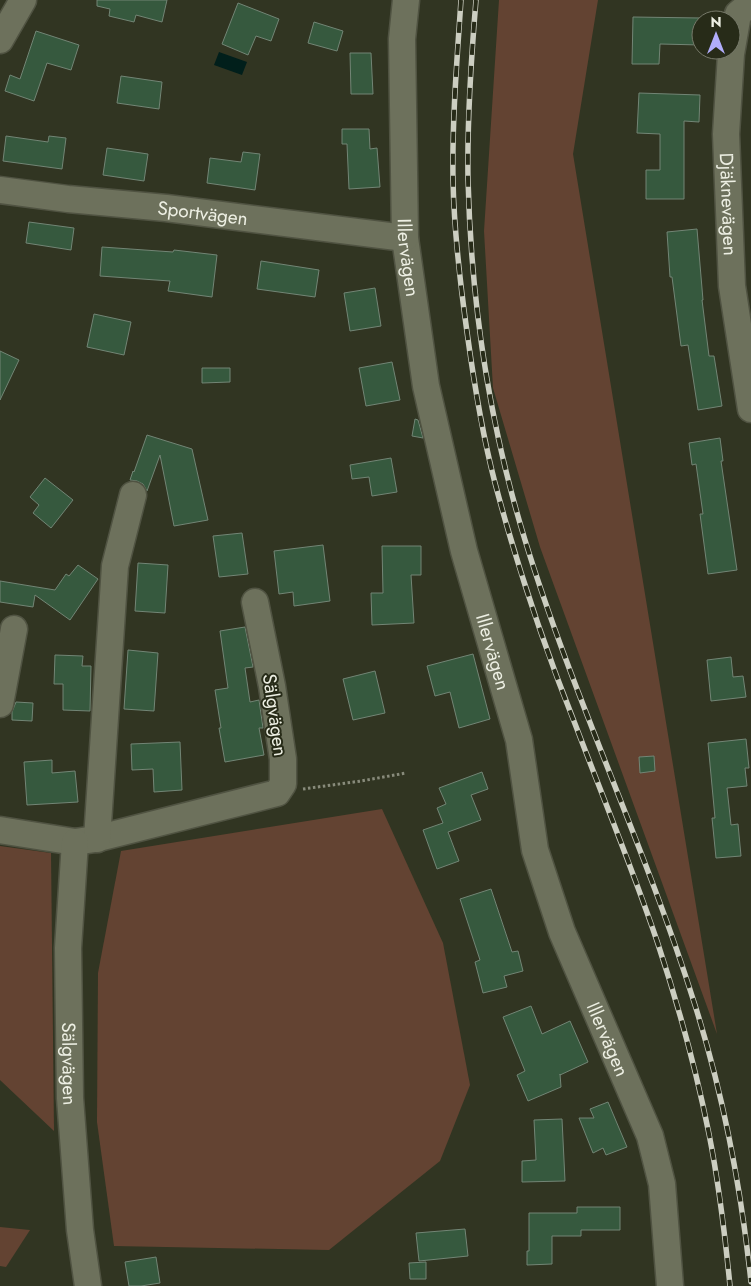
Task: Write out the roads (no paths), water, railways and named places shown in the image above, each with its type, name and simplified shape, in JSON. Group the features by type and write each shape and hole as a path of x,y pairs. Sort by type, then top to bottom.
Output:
{"street":[{"path":"0,40 23,0"},
{"name":"Illervägen","path":"406,0 402,39 405,238 426,386 464,551 519,740 535,850 562,932 650,1136 662,1184 670,1286"},
{"name":"Djäknevägen","path":"751,3 738,14 731,54 726,134 732,286 751,409"},
{"name":"Sportvägen","path":"0,190 68,199 166,208 405,238"},
{"name":"Sälgvägen","path":"88,1286 80,1230 70,1098 68,948 86,840 115,566 133,495"},
{"name":"Sälgvägen","path":"86,840 277,793 283,784 283,759 272,686 255,602"},
{"path":"0,704 14,629"},
{"path":"0,830 86,840"}],"water":[{"path":"219,52 247,62 242,75 214,65"}],"railway":[{"path":"461,0 453,135 455,218 467,332 486,445 495,483 532,607 565,699 638,888 657,941 679,1013 713,1153 730,1286"},
{"path":"476,0 468,135 470,225 473,270 484,361 501,451 512,496 544,599 654,886 694,1002 714,1071 730,1140 751,1282"}]}
